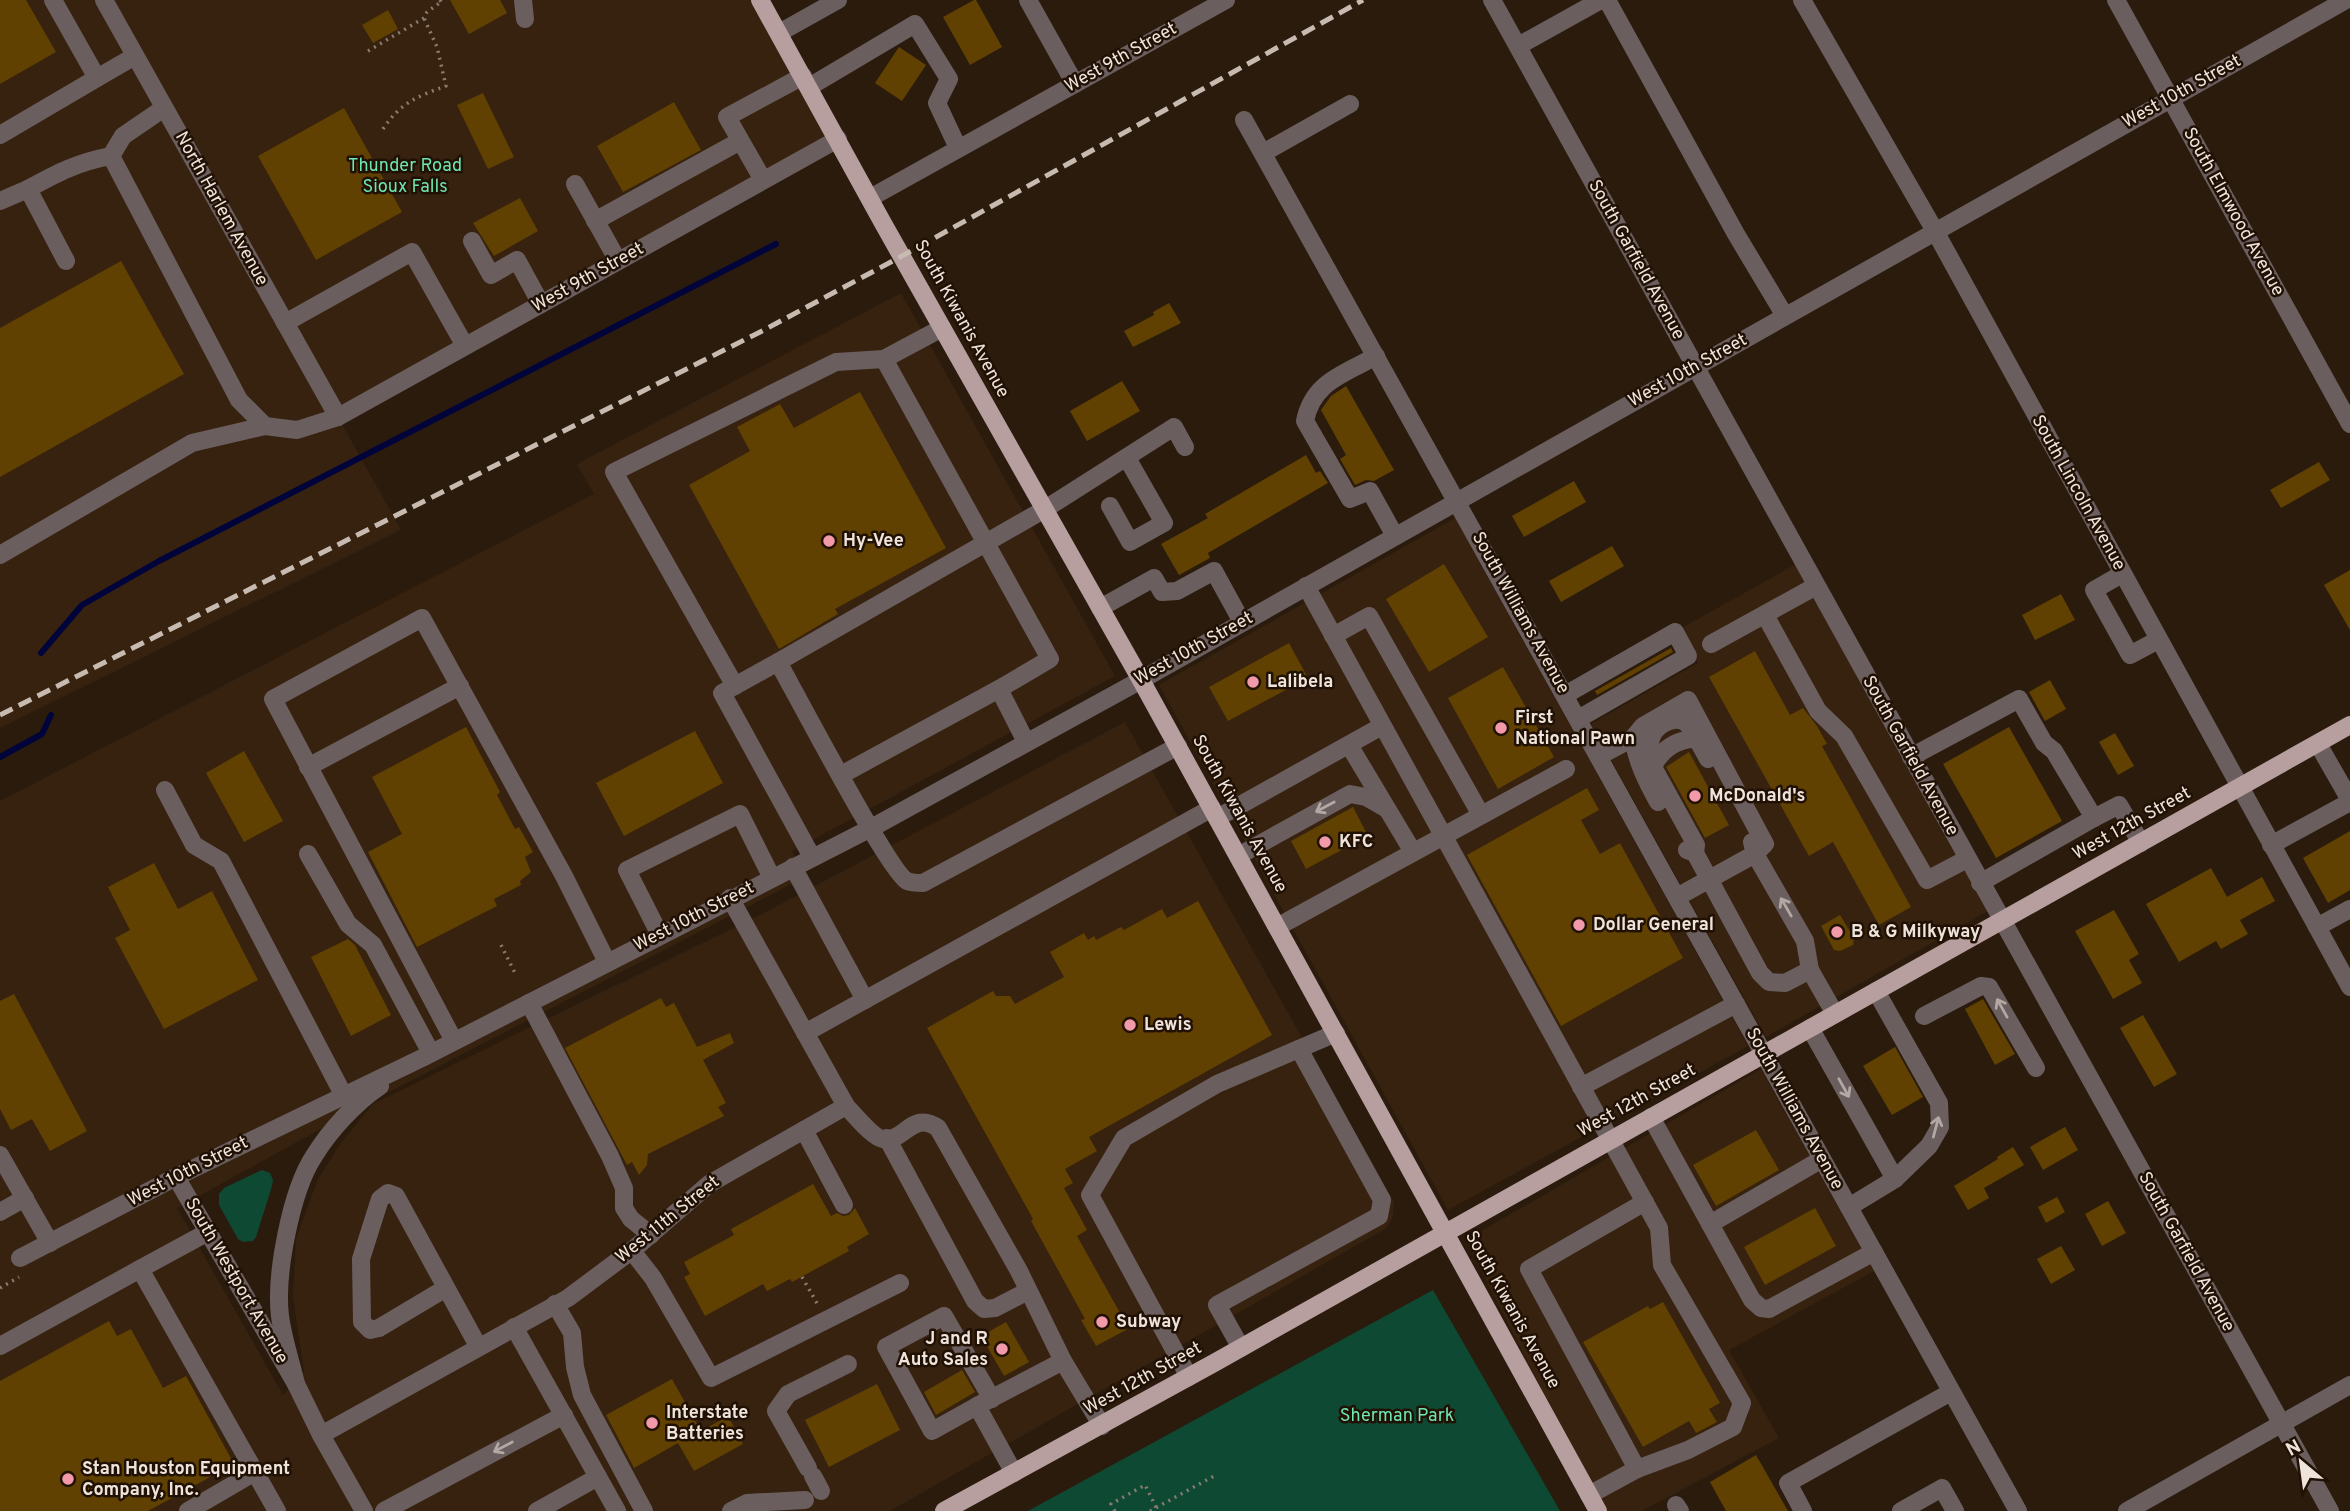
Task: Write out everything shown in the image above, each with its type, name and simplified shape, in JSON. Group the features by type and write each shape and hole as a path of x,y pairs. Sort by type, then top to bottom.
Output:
{"main road":[{"name":"South Kiwanis Avenue","path":"760,0 1178,746 1598,1511"},
{"name":"West 12th Street","path":"944,1511 1241,1348 2350,725"}],"street":[{"path":"53,0 97,78"},
{"name":"North Harlem Avenue","path":"104,0 338,417"},
{"path":"523,0 525,19"},
{"path":"779,33 838,0"},
{"path":"1028,0 1075,85"},
{"name":"West 9th Street","path":"870,198 1226,0"},
{"name":"South Garfield Avenue","path":"1492,0 2330,1511"},
{"path":"1518,46 1601,0"},
{"path":"1607,0 1736,234 1785,316"},
{"name":"South Lincoln Avenue","path":"1802,0 1935,232 2350,987"},
{"name":"South Elmwood Avenue","path":"2116,0 2350,424"},
{"name":"West 10th Street","path":"20,1258 177,1177 426,1056 870,828 1141,680 2346,0"},
{"path":"763,180 727,117 806,81 915,24 949,79 937,103 958,148"},
{"path":"0,135 135,56"},
{"path":"1263,153 1350,104"},
{"path":"0,201 67,167 86,160 111,156 123,136 164,108"},
{"name":"South Williams Avenue","path":"1244,120 2018,1511"},
{"name":"West 9th Street","path":"0,555 192,443 265,426 297,430 338,417 838,139"},
{"path":"595,221 740,141"},
{"path":"111,156 239,400 265,426"},
{"path":"575,184 618,261"},
{"path":"28,189 66,261"},
{"path":"472,241 491,275 517,260 541,304"},
{"path":"285,323 412,252 465,346"},
{"path":"735,686 614,472 836,362 884,359 942,328"},
{"path":"1377,356 1321,387 1313,397 1306,421 1350,499 1370,491 1395,536"},
{"path":"841,775 1050,659 884,359"},
{"path":"812,857 722,693 1045,509 1174,427 1185,447"},
{"path":"1110,506 1130,542 1164,523 1127,458"},
{"path":"1100,608 1154,578 1162,592 1177,591 1214,571 1242,622"},
{"path":"2122,574 2094,590 2130,655 2158,640"},
{"path":"1306,586 1659,1228 1662,1265 1742,1402 1733,1427 1688,1450 1637,1469 1589,1495"},
{"path":"1711,644 1816,586"},
{"path":"1765,615 1818,711 1844,736 1927,880 1967,859"},
{"path":"1333,636 1369,616 1480,816"},
{"path":"454,1041 273,699 422,618 564,876 607,962"},
{"path":"1565,695 1675,632 1688,656 1578,719"},
{"path":"778,662 870,828 900,875 908,882 923,883 1178,746"},
{"path":"308,767 460,686"},
{"path":"999,689 1026,742"},
{"path":"1911,757 2019,699 2043,743 2054,751 2094,818"},
{"path":"1599,756 1633,738 1643,726 1688,700 1765,844 1755,854 1677,897"},
{"path":"805,1033 1382,726"},
{"path":"1633,738 1642,774 1688,851 1695,853"},
{"path":"1811,970 1784,983 1769,982 1760,973 1695,853 1696,845 1653,767 1657,756 1667,749 1685,739 1697,739 1747,828 1755,854 1805,941 1811,970 1835,1014"},
{"path":"2271,845 2350,801 2318,744"},
{"path":"1349,745 1413,852"},
{"path":"1277,927 1566,769"},
{"path":"165,790 194,845 221,861 344,1096"},
{"path":"1238,856 1350,794 1366,797 1387,809"},
{"path":"1980,883 2119,805 2141,843"},
{"path":"660,935 628,870 740,814 772,878"},
{"path":"308,854 348,924 373,945 426,1056"},
{"path":"793,867 865,1000"},
{"path":"730,898 846,1106 876,1135 887,1138 892,1138 920,1122 930,1122 938,1128 1028,1291 1063,1361 1101,1426"},
{"path":"2317,927 2350,909"},
{"path":"1924,1016 1981,986 1989,987 2036,1068"},
{"path":"1849,1207 1895,1179 1929,1146 1940,1127 1939,1103 1876,991"},
{"path":"528,1003 610,1156 624,1188 624,1208 631,1219 651,1235"},
{"path":"1581,1087 1736,1004"},
{"path":"1810,1028 1895,1179"},
{"path":"1189,1377 1090,1195 1124,1138 1217,1084 1336,1033"},
{"path":"1241,1348 1217,1306 1379,1216 1382,1200 1298,1049"},
{"name":"South Westport Avenue","path":"296,1384 280,1316 281,1266 292,1208 312,1157 337,1125 372,1092 426,1056"},
{"name":"West 11th Street","path":"321,1435 555,1304 632,1251 709,1184 846,1106"},
{"path":"1651,1117 1752,1300 1761,1308 1769,1309 1874,1252"},
{"path":"804,1130 844,1205"},
{"path":"887,1138 975,1301 984,1309 995,1308 1028,1291"},
{"path":"0,1155 50,1243"},
{"path":"1710,1224 1822,1159"},
{"name":"South Westport Avenue","path":"177,1177 296,1384 321,1435 365,1511"},
{"path":"446,1288 379,1328 370,1330 362,1322 361,1259 380,1199 388,1193 396,1196 478,1346"},
{"path":"0,1212 25,1198"},
{"path":"1637,1469 1529,1269 1645,1202"},
{"path":"0,1346 208,1232"},
{"path":"632,1251 653,1278 710,1378 900,1283"},
{"path":"140,1269 277,1511"},
{"path":"555,1304 572,1333 575,1367 582,1395 644,1511"},
{"path":"1014,1473 984,1403 944,1316 886,1347 932,1431 984,1403 1063,1361"},
{"path":"514,1327 617,1511"},
{"path":"814,1478 776,1412 788,1394 848,1363"},
{"path":"2127,1511 2350,1385"},
{"path":"1803,1511 1787,1483 1951,1392"},
{"path":"384,1511 564,1415"},
{"path":"188,1511 256,1472"},
{"path":"537,1511 598,1477"},
{"path":"1901,1511 1942,1488 1955,1511"},
{"path":"731,1511 747,1503 805,1500"}],"path":[{"path":"368,51 424,18 427,12 442,1"},
{"path":"383,129 393,114 408,102 446,86 437,47 424,18"},
{"path":"501,945 515,973"},
{"path":"802,1277 827,1320"},
{"path":"1150,1511 1214,1475"},
{"path":"1115,1511 1111,1504 1145,1485 1157,1509"}],"shaded area":[{"path":"0,0 760,0 838,139 338,417 401,530 0,728"},
{"path":"901,293 1115,676 792,851 805,877 368,1103 177,1208 283,1395 304,1372 293,1297 296,1239 317,1181 340,1144 373,1104 760,915 1125,722 1394,1202 1393,1217 1385,1229 890,1511 0,1511 0,801 594,494 577,464"},
{"path":"1455,518 1748,1046 1448,1210 1159,685"},
{"path":"1796,564 1988,911 1766,1037 1591,724 1698,663 1680,629"},
{"path":"1761,1069 1874,1271 1729,1350 1779,1438 1642,1511 1603,1511 1466,1240"}],"green space":[{"path":"262,1170 270,1173 272,1186 256,1237 253,1241 243,1242 238,1239 219,1205 219,1194 224,1188"},
{"name":"Sherman Park","path":"1433,1290 1560,1511 1028,1511"}],"building":[{"path":"0,0 26,0 56,52 0,84"},
{"path":"450,0 500,0 507,13 469,34"},
{"path":"974,0 1002,47 970,65 943,17"},
{"path":"388,10 398,29 373,43 362,25"},
{"path":"899,47 926,65 902,101 875,83"},
{"path":"483,93 514,157 488,169 457,105"},
{"path":"674,102 701,150 623,192 597,146"},
{"path":"344,108 402,212 316,260 258,156"},
{"path":"520,198 538,231 494,256 473,223"},
{"path":"121,261 184,374 0,477 0,328"},
{"path":"1169,303 1181,323 1133,347 1124,331 1154,315 1153,312"},
{"path":"1122,381 1140,411 1087,441 1070,411"},
{"path":"1346,386 1394,470 1374,481 1366,480 1355,485 1340,459 1346,455 1321,410 1331,396"},
{"path":"860,392 946,548 835,609 838,614 779,649 689,485 750,451 737,427 780,404 794,428"},
{"path":"1306,455 1316,473 1320,471 1328,483 1208,553 1210,558 1179,575 1161,544 1208,518 1205,514"},
{"path":"2319,462 2330,480 2281,508 2270,490"},
{"path":"1574,481 1586,502 1524,537 1512,516"},
{"path":"1612,546 1624,566 1561,602 1549,581"},
{"path":"1444,564 1488,637 1429,672 1386,599"},
{"path":"2350,570 2350,630 2324,585"},
{"path":"2061,594 2075,620 2035,640 2022,615"},
{"path":"1289,643 1308,678 1228,721 1209,687"},
{"path":"1671,648 1673,652 1597,695 1595,691"},
{"path":"1755,651 1790,715 1803,708 1817,726 1827,744 1822,746 1911,907 1879,925 1833,842 1809,856 1709,677"},
{"name":"First National Pawn","path":"1503,667 1554,757 1498,789 1448,698"},
{"path":"2050,680 2066,709 2045,721 2029,692"},
{"path":"466,727 500,792 497,795 515,829 519,827 533,852 525,857 531,872 520,881 521,885 494,899 497,906 417,947 368,852 402,834 372,777"},
{"path":"2009,727 2062,821 1996,858 1943,764"},
{"path":"695,731 723,783 624,836 596,783"},
{"path":"2115,733 2134,766 2118,775 2099,742"},
{"path":"244,751 283,821 244,842 206,773"},
{"name":"McDonald's","path":"1689,752 1729,825 1705,838 1666,767"},
{"path":"1587,788 1599,810 1581,820 1600,854 1620,843 1683,958 1561,1026 1467,855"},
{"path":"1353,807 1368,836 1306,869 1291,841"},
{"path":"2350,831 2350,890 2328,903 2303,858"},
{"path":"154,863 178,909 212,891 258,980 164,1029 115,938 130,930 108,887"},
{"path":"2211,868 2227,897 2262,877 2275,901 2240,920 2248,934 2221,949 2216,941 2179,962 2146,904"},
{"path":"1198,901 1272,1035 1089,1137 1097,1151 1065,1169 1073,1183 1064,1188 1087,1230 1077,1236 1124,1320 1121,1322 1126,1330 1096,1346 1081,1320 1085,1319 1031,1221 1033,1219 927,1028 993,991 996,996 1010,996 1015,1004 1064,977 1050,952 1084,933 1088,940 1094,936 1096,940 1121,927 1124,930 1162,909 1167,918"},
{"path":"2114,910 2139,954 2129,960 2142,983 2113,999 2075,931"},
{"name":"B & G Milkyway","path":"1840,915 1854,938 1853,945 1840,951 1834,950 1821,926"},
{"path":"348,939 355,945 391,1015 351,1036 311,957"},
{"path":"14,994 87,1131 50,1151 32,1119 11,1130 0,1109 0,1001"},
{"path":"661,998 666,1007 674,1003 697,1047 730,1033 734,1043 703,1060 726,1103 718,1107 724,1116 648,1154 647,1165 639,1175 632,1162 627,1165 565,1048"},
{"path":"1983,999 2015,1054 1995,1065 1965,1009"},
{"path":"2143,1015 2177,1074 2154,1087 2120,1028"},
{"path":"1895,1047 1923,1097 1892,1115 1863,1066"},
{"path":"2065,1127 2078,1150 2043,1170 2030,1147"},
{"path":"1756,1130 1779,1170 1716,1206 1693,1165"},
{"path":"2013,1147 2024,1165 1984,1188 1989,1198 1968,1210 1954,1186"},
{"path":"813,1184 831,1216 837,1213 849,1215 855,1208 869,1234 847,1247 849,1251 792,1282 790,1279 767,1291 763,1284 705,1316 684,1277 690,1274 684,1262 734,1235 731,1229"},
{"path":"2057,1197 2065,1212 2046,1223 2038,1207"},
{"path":"2108,1201 2126,1233 2102,1246 2085,1214"},
{"path":"1815,1208 1836,1246 1765,1285 1744,1247"},
{"path":"2061,1246 2075,1270 2051,1284 2037,1259"},
{"path":"1663,1302 1720,1403 1709,1409 1717,1422 1696,1433 1689,1421 1643,1447 1583,1342 1648,1306 1650,1309"},
{"path":"109,1321 117,1336 131,1329 163,1388 186,1376 234,1464 148,1511 0,1511 0,1381"},
{"path":"1006,1322 1029,1362 1004,1376 981,1336"},
{"path":"962,1370 975,1392 936,1415 924,1392"},
{"name":"Interstate Batteries","path":"672,1379 701,1431 728,1416 743,1444 694,1471 678,1443 634,1468 606,1415"},
{"path":"877,1384 900,1430 829,1467 805,1420"},
{"path":"1756,1455 1788,1511 1726,1511 1710,1482"}],"waterway":[{"path":"41,653 82,605 159,561 776,244"},
{"path":"0,757 42,734 51,715"}],"railway":[{"path":"0,715 764,330 1363,0"}],"place":[{"name":"Hy-Vee","path":"829,541"},
{"name":"Lalibela","path":"1253,682"},
{"name":"First National Pawn","path":"1501,728"},
{"name":"McDonald's","path":"1695,796"},
{"name":"KFC","path":"1325,842"},
{"name":"Dollar General","path":"1579,925"},
{"name":"B & G Milkyway","path":"1837,932"},
{"name":"Lewis","path":"1130,1025"},
{"name":"Subway","path":"1102,1322"},
{"name":"J and R Auto Sales","path":"1002,1349"},
{"name":"Interstate Batteries","path":"652,1423"},
{"name":"Stan Houston Equipment Company, Inc.","path":"68,1479"}],"park label":[{"name":"Thunder Road Sioux Falls","path":"405,176"}]}
